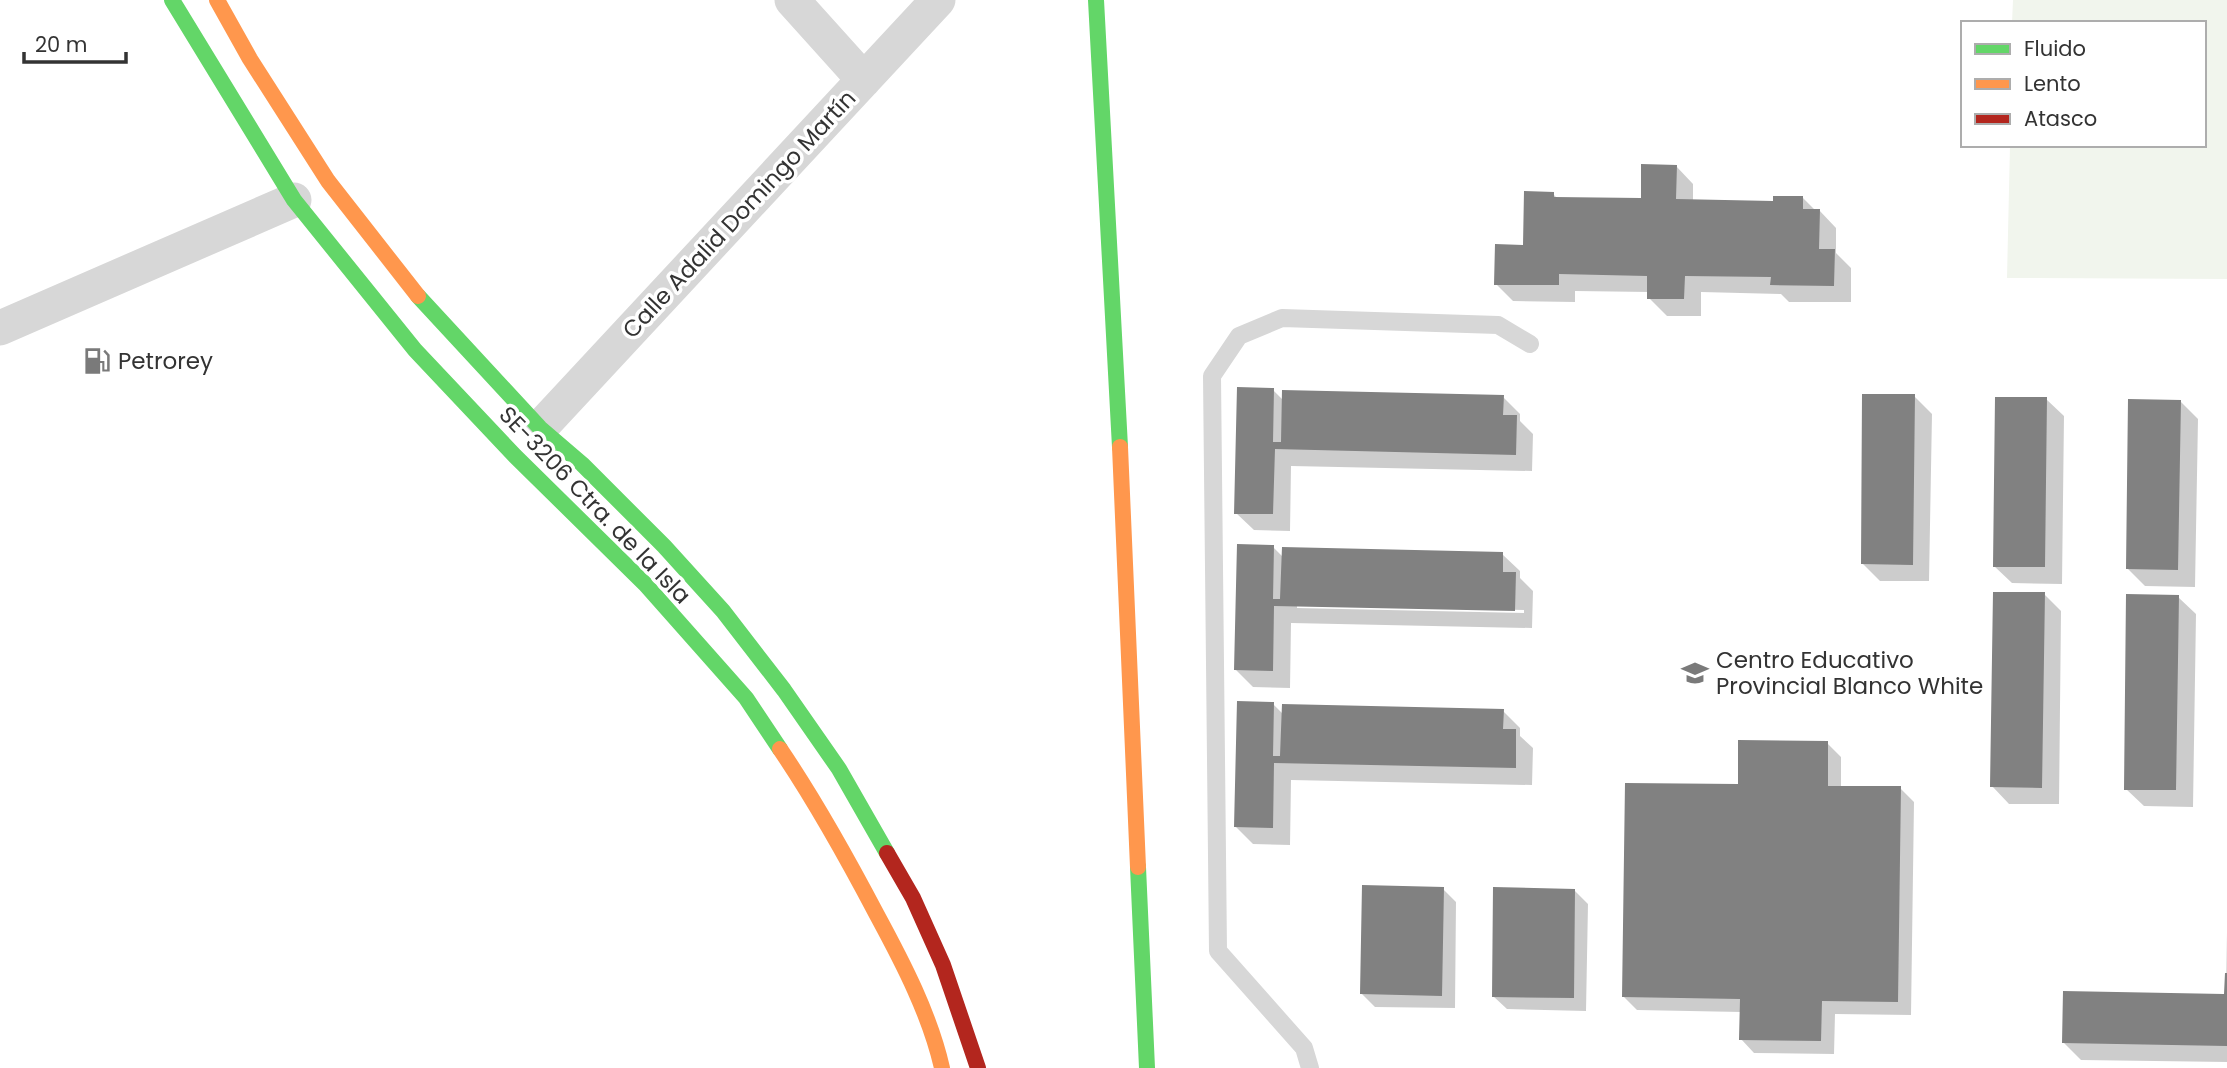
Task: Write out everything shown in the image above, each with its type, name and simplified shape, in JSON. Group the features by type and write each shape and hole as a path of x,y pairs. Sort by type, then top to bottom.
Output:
{"street":[{"name":"SE-3206 Ctra. de la Isla","path":"172,0 294,201 415,350 515,456 645,584 746,698 795,771 849,862 903,964 938,1050 942,1068"},
{"name":"SE-3206 Ctra. de la Isla","path":"217,0 250,59 328,181 430,311 540,428 582,464 664,546 723,611 784,690 839,769 913,898 943,965 978,1068"},
{"path":"792,0 864,80"},
{"name":"Calle Adalid Domingo Martín","path":"540,428 938,0"},
{"path":"1096,0 1124,518 1147,1068"},
{"path":"0,328 294,201"}],"lane":[{"path":"1310,1068 1304,1048 1218,951 1212,376 1239,336 1282,318 1498,325 1530,344"}],"shaded area":[{"path":"2013,0 2227,0 2227,279 2007,278 2010,147 2206,147 2206,21 2012,21"}],"building":[{"path":"1641,164 1677,165 1676,199 1773,201 1773,196 1803,196 1803,209 1820,209 1819,249 1835,249 1834,286 1770,285 1771,277 1685,276 1684,299 1647,299 1647,276 1559,274 1559,285 1494,285 1495,244 1523,245 1524,191 1554,192 1554,197 1641,198"},
{"path":"1237,387 1274,388 1273,442 1281,442 1282,390 1504,395 1503,415 1517,415 1516,455 1275,449 1273,514 1234,514"},
{"path":"1862,394 1915,394 1913,565 1861,564"},
{"path":"1995,397 2047,397 2045,567 1993,567"},
{"path":"2128,399 2181,400 2178,570 2126,569"},
{"path":"1237,544 1274,545 1273,599 1280,599 1282,547 1503,552 1503,572 1516,572 1515,611 1274,606 1273,671 1234,670"},
{"path":"1993,592 2045,592 2042,788 1990,787"},
{"path":"2126,594 2179,595 2176,790 2124,790"},
{"path":"1237,701 1274,702 1273,756 1280,756 1282,704 1504,709 1503,729 1516,729 1516,768 1274,763 1273,828 1234,827"},
{"path":"1738,740 1828,741 1828,786 1901,786 1898,1002 1822,1001 1821,1041 1739,1040 1740,999 1622,997 1625,783 1738,784"},
{"path":"1362,885 1444,887 1442,996 1360,994"},
{"path":"1493,887 1575,889 1574,998 1492,997"},
{"path":"2225,973 2227,1046 2062,1043 2063,991 2224,994"}],"traffic: fast":[{"path":"172,0 294,200 415,350 515,456 645,584 746,698 780,749"},
{"path":"1096,0 1120,447"},
{"path":"418,296 540,428 582,464 664,546 723,611 784,690 839,769 887,853"},
{"path":"1138,867 1147,1068"}],"traffic: slow":[{"path":"217,0 250,59 328,181 418,296"},
{"path":"1120,447 1138,867"},
{"path":"780,749 831,830 896,952 923,1009 942,1068"}],"traffic: jam":[{"path":"887,853 913,898 943,965 978,1068"}],"place":[{"name":"Petrorey","path":"97,361"},
{"name":"Centro Educativo Provincial Blanco White","path":"1695,673"}]}
